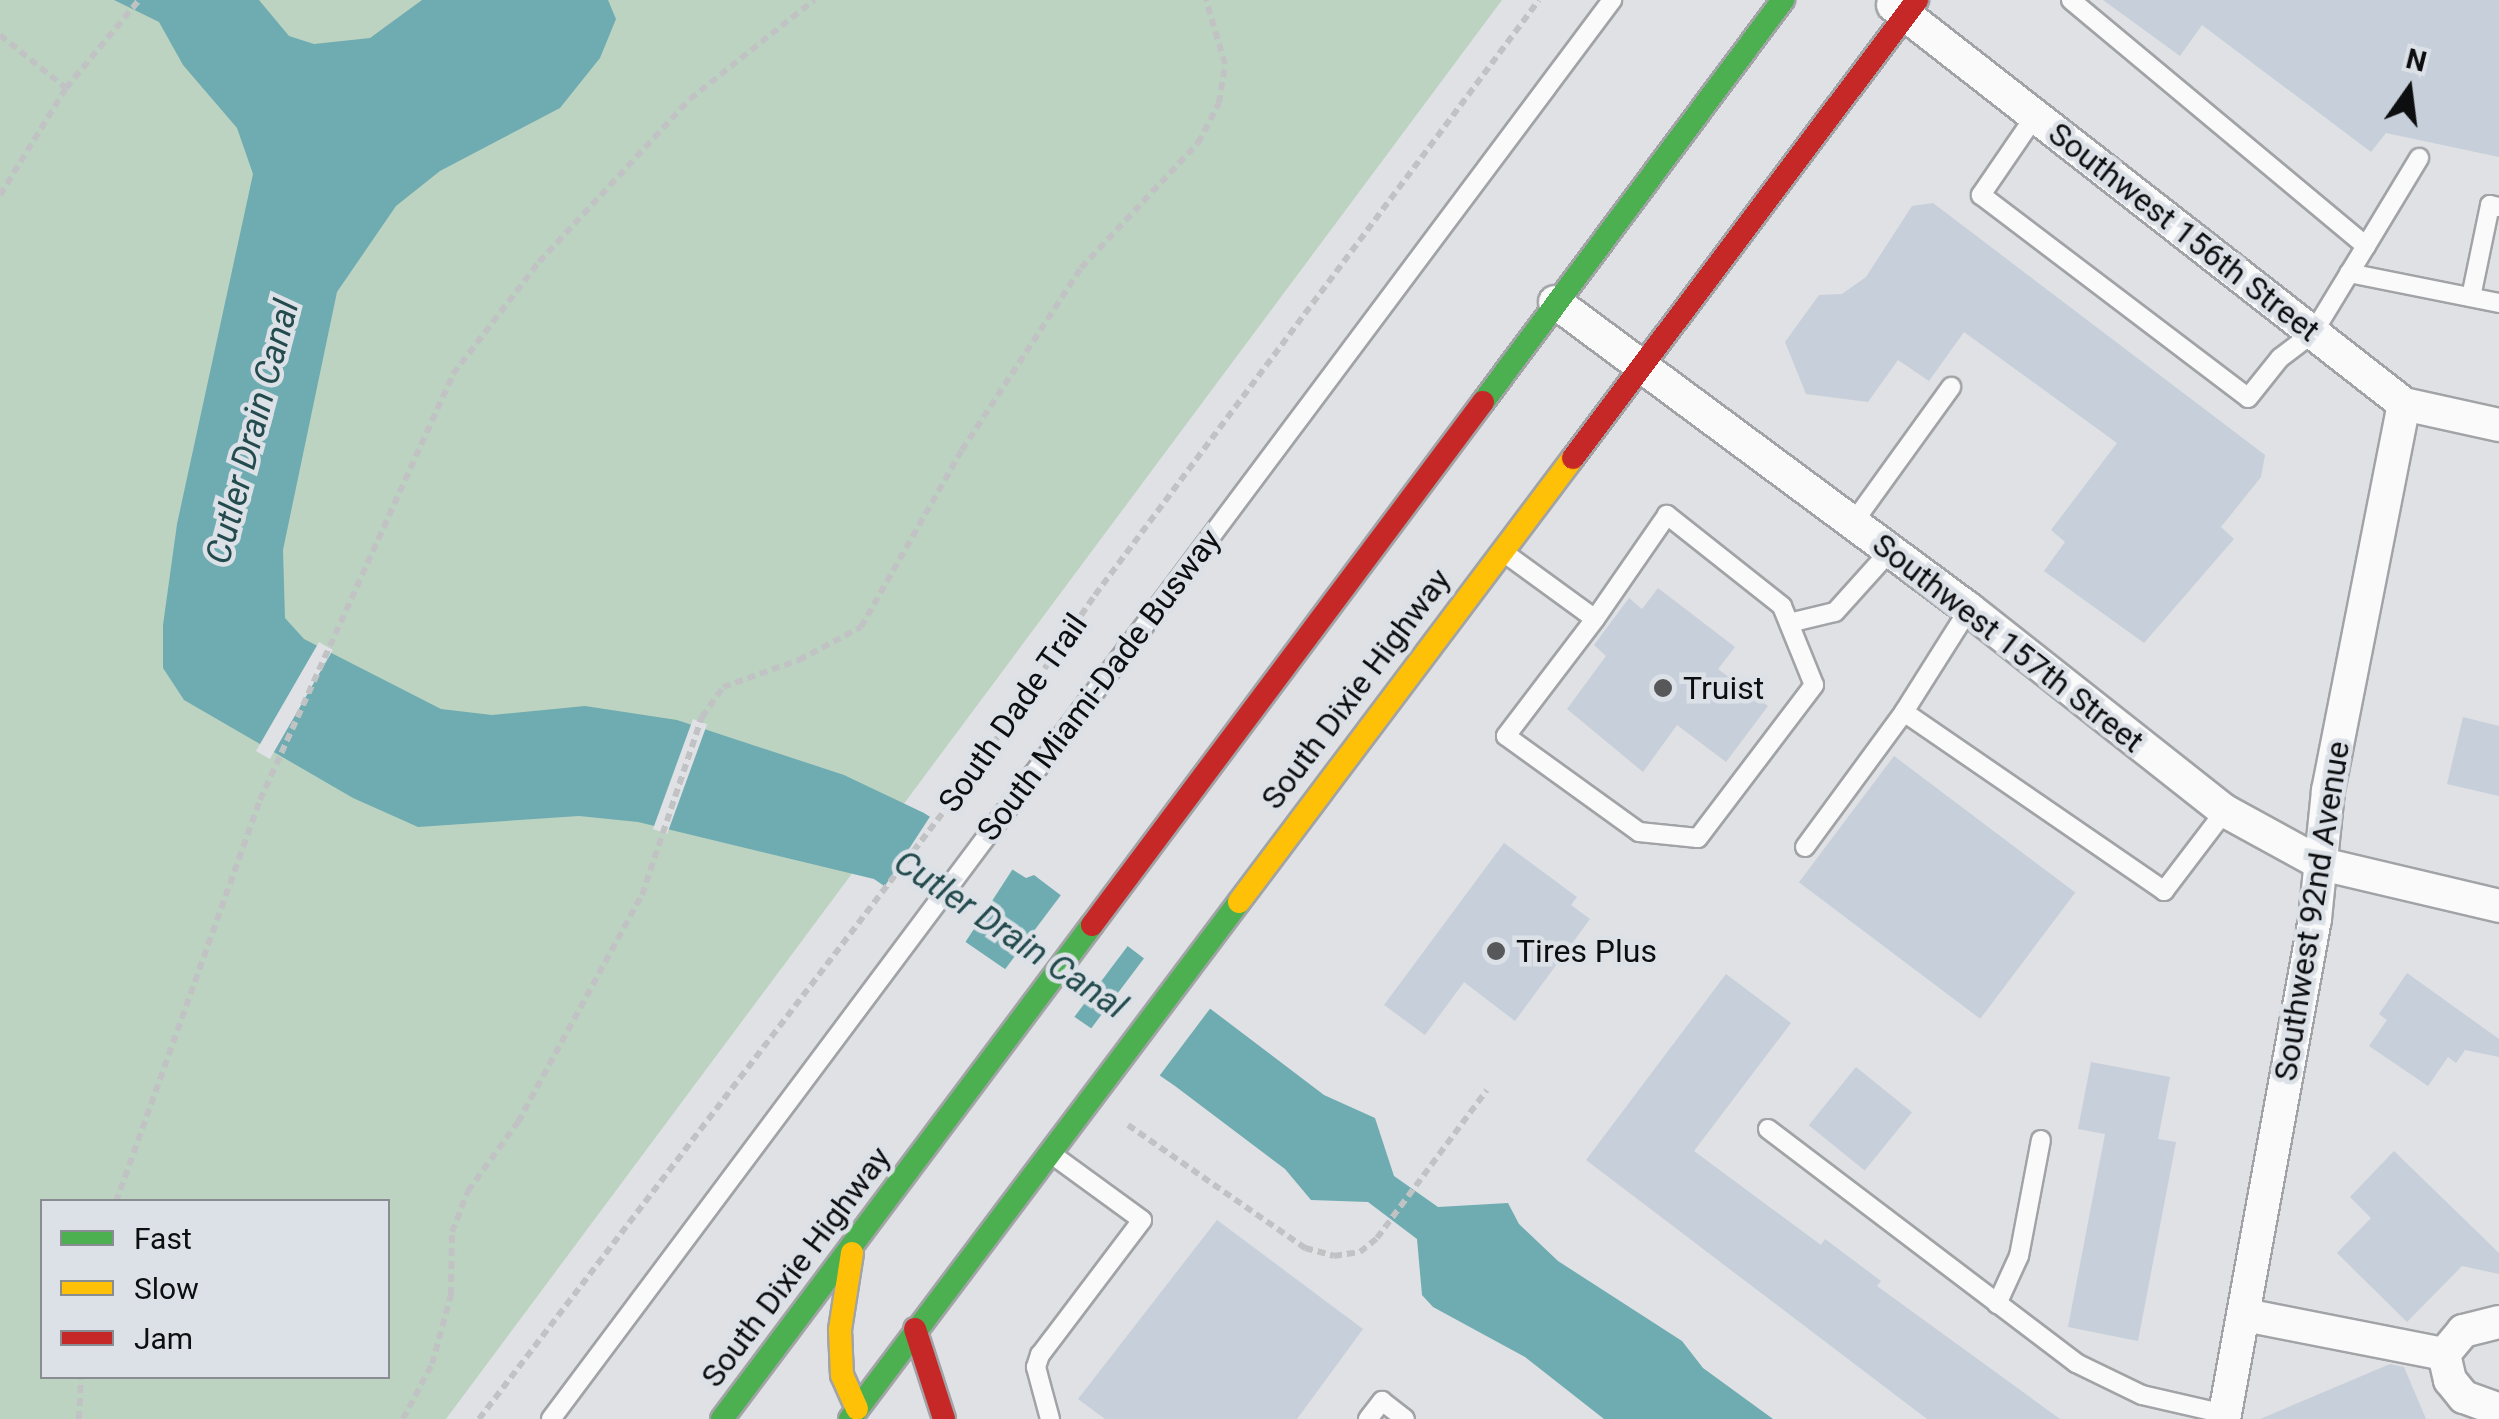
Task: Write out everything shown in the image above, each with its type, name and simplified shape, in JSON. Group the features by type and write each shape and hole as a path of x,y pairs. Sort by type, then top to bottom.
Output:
{"main road":[{"name":"South Dixie Highway","path":"722,1419 1782,0"},
{"name":"South Dixie Highway","path":"858,1416 915,1330 1641,368 1903,5"},
{"path":"856,1241 840,1330 842,1374 858,1416"},
{"path":"915,1330 944,1419"}],"street":[{"name":"Southwest 156th Street","path":"1903,5 2036,116 2404,404 2499,425"},
{"name":"Southwest 157th Street","path":"1555,302 1969,609 2225,810 2322,864 2499,906"},
{"name":"Southwest 92nd Avenue","path":"2225,1416 2322,864 2328,791 2404,404"},
{"path":"2245,1315 2444,1354"},
{"path":"2444,1354 2463,1331 2499,1322"},
{"path":"2444,1354 2450,1380 2464,1397 2499,1410"}],"lane":[{"name":"South Miami-Dade Busway","path":"551,1419 1612,0"},
{"path":"2072,0 2366,246"},
{"path":"2036,116 1981,195 2248,398 2280,358 2313,333 2419,158"},
{"path":"2471,297 2490,205 2499,207"},
{"path":"2350,273 2499,303"},
{"path":"1853,524 1951,387"},
{"path":"1667,515 1782,606 1814,685 1698,838 1639,832 1506,736 1596,619 1667,515"},
{"path":"1501,551 1596,619"},
{"path":"1789,623 1835,612 1890,551"},
{"path":"1806,847 1904,712 1969,609"},
{"path":"1904,712 2164,891 2225,810"},
{"path":"1768,1129 2076,1363 2142,1395 2225,1416"},
{"path":"1997,1304 2018,1256 2041,1140"},
{"path":"1049,1152 1142,1220 1040,1354 1036,1368 1050,1419"},
{"path":"1368,1419 1382,1401 1405,1419"}],"path":[{"path":"0,195 66,88 138,0"},
{"path":"117,1199 260,800 340,616 453,374 539,262 690,98 814,0"},
{"path":"403,1419 432,1364 450,1295 452,1232 468,1191 518,1122 642,896 702,716 723,687 798,660 861,627 962,450 1081,268 1198,143 1219,103 1225,64 1206,0"},
{"name":"South Dade Trail","path":"478,1419 710,1109 864,920 957,795 1095,596 1540,0"},
{"path":"0,35 66,88"},
{"path":"1094,1091 1305,1248 1334,1256 1360,1252 1390,1220 1487,1090"},
{"path":"78,1419 81,1379"}],"green space":[{"path":"0,0 1502,0 446,1419 0,1419"}],"water":[{"name":"Cutler Drain Canal","path":"114,0 259,0 289,36 314,44 370,38 422,0 608,0 616,19 600,58 560,108 440,171 396,206 337,292 283,550 285,618 304,639 441,709 492,715 585,706 677,720 844,775 924,813 1026,878 1034,875 1324,1095 1375,1118 1394,1176 1438,1207 1508,1203 1519,1224 1558,1261 1682,1341 1703,1368 1773,1419 1604,1419 1525,1357 1433,1307 1422,1295 1417,1239 1368,1202 1311,1200 1285,1169 1175,1086 874,879 638,822 579,816 418,827 353,798 184,700 163,668 163,625 177,524 253,174 237,128 183,65 159,22"}],"pier":[{"path":"319,642 333,650 270,759 256,751"},
{"path":"693,719 707,724 667,834 653,829"},
{"path":"933,812 1015,865 964,944 882,891"},
{"path":"1064,891 1131,942 1067,1026 1000,976"},
{"path":"1148,953 1214,1003 1153,1084 1087,1034"}],"building":[{"path":"2103,0 2499,0 2499,157 2386,133 2371,152 2202,25 2180,56"},
{"path":"1933,203 2265,455 2261,477 2221,527 2234,539 2144,643 2044,571 2065,542 2051,530 2117,443 1964,332 1929,381 1898,360 1868,402 1806,394 1785,342 1819,295 1842,294 1866,277 1912,206"},
{"name":"Truist","path":"1658,588 1735,647 1718,669 1768,706 1726,762 1677,725 1643,772 1567,709 1606,656 1594,645 1629,598 1642,609"},
{"path":"2463,717 2499,726 2499,796 2447,784"},
{"path":"1894,756 2075,893 1980,1019 1799,882"},
{"name":"Tires Plus","path":"1504,843 1577,897 1571,905 1590,919 1515,1021 1464,982 1425,1035 1384,1005"},
{"path":"2407,973 2499,1039 2499,1057 2465,1050 2456,1063 2448,1057 2428,1086 2369,1046 2387,1020 2379,1014"},
{"path":"1726,974 1791,1023 1694,1151 1821,1245 1825,1239 1881,1281 1877,1286 2060,1419 1927,1419 1586,1160"},
{"path":"2091,1062 2170,1077 2158,1139 2176,1142 2138,1341 2068,1327 2105,1134 2078,1129"},
{"path":"1856,1067 1912,1112 1865,1171 1809,1125"},
{"path":"2394,1151 2499,1253 2499,1274 2462,1266 2407,1322 2337,1253 2371,1218 2350,1197"},
{"path":"1217,1220 1363,1329 1297,1419 1105,1419 1078,1399"},
{"path":"2390,1364 2404,1367 2426,1419 2260,1419"}],"traffic: fast":[{"path":"1483,402 1783,0"},
{"path":"850,1419 1239,902"},
{"path":"722,1419 1092,925"}],"traffic: slow":[{"path":"1239,902 1573,458"},
{"path":"852,1253 840,1330 842,1375 857,1409"}],"traffic: jam":[{"path":"1573,458 1917,0"},
{"path":"1092,925 1483,402"},
{"path":"915,1329 944,1419"}],"place":[{"name":"Truist","path":"1663,688"},
{"name":"Tires Plus","path":"1496,951"}]}
